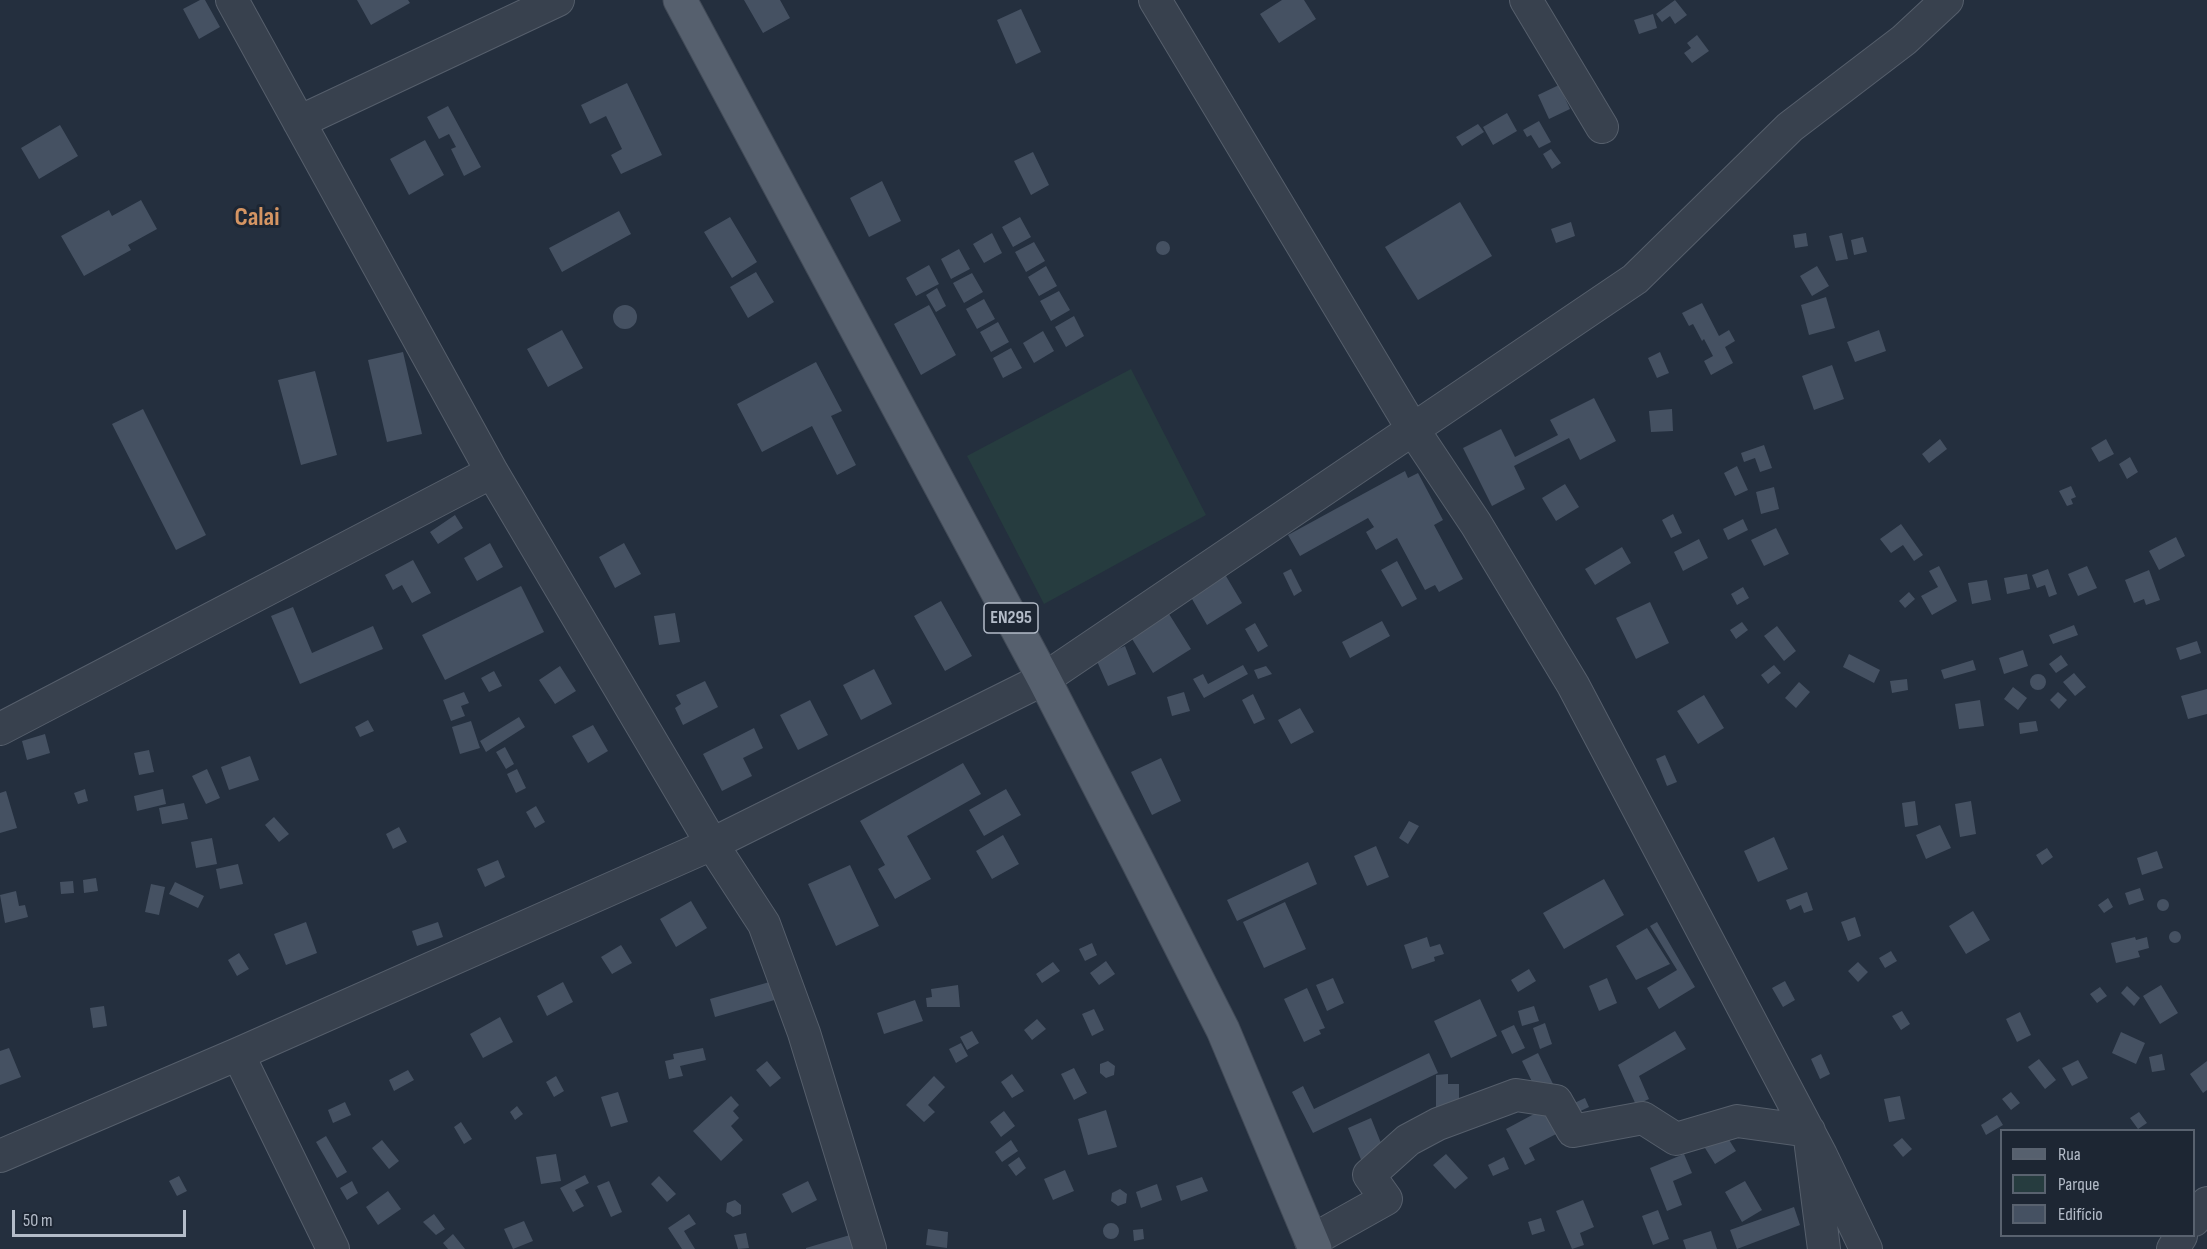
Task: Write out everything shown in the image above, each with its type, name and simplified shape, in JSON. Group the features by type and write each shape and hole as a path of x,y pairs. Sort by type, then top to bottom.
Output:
{"main road":[{"name":"EN295","path":"680,0 1044,679 1223,1030 1313,1245"}],"street":[{"path":"232,0 492,472 712,844 764,924 804,1033 870,1249"},
{"path":"299,122 558,0"},
{"path":"1155,0 1412,428 1476,524 1573,685 1809,1131 1866,1249"},
{"path":"1526,0 1602,127"},
{"path":"0,1156 238,1054 712,844 1044,679 1635,279 1790,127 1904,40 1947,0"},
{"path":"0,729 492,472"},
{"path":"238,1054 333,1249"},
{"path":"1313,1245 1386,1199 1369,1175 1408,1140 1438,1124 1516,1095 1556,1101 1573,1131 1643,1118 1676,1139 1737,1121 1809,1131"},
{"path":"1809,1131 1824,1249"},
{"path":"2195,1218 2207,1203"}],"green space":[{"path":"1131,369 1206,515 1044,604 967,456"}],"building":[{"path":"200,0 205,0 220,27 199,39 183,9"},
{"path":"357,0 408,0 410,3 371,25"},
{"path":"744,0 780,0 790,18 763,33"},
{"path":"1282,0 1304,0 1316,19 1279,43 1260,14"},
{"path":"1675,0 1687,15 1675,24 1670,16 1662,22 1656,14"},
{"path":"1021,9 1041,52 1016,64 997,20"},
{"path":"1653,14 1657,28 1639,34 1634,20"},
{"path":"1697,35 1709,51 1692,63 1684,53 1691,48 1687,43"},
{"path":"627,83 662,155 621,174 611,155 622,149 606,116 590,124 581,105"},
{"path":"1559,85 1570,109 1549,119 1538,95"},
{"path":"448,106 481,167 464,176 451,149 456,147 449,134 439,139 427,117"},
{"path":"1507,113 1517,131 1493,145 1483,127"},
{"path":"1539,121 1551,142 1539,148 1531,135 1527,137 1523,130"},
{"path":"1478,124 1484,132 1462,146 1456,137"},
{"path":"60,125 78,156 39,179 21,148"},
{"path":"425,140 444,175 409,195 390,159"},
{"path":"1551,149 1561,163 1552,169 1543,154"},
{"path":"1033,152 1049,185 1031,195 1014,161"},
{"path":"882,181 901,221 869,237 850,198"},
{"path":"141,200 157,229 128,245 131,250 84,276 61,236 109,210 112,216"},
{"path":"1460,202 1492,256 1418,300 1385,247"},
{"path":"619,211 631,234 562,272 549,248"},
{"path":"730,217 757,262 732,278 704,232"},
{"path":"1020,217 1031,237 1013,247 1002,227"},
{"path":"1571,222 1575,236 1556,243 1551,229"},
{"path":"992,233 1002,253 984,263 973,244"},
{"path":"1806,233 1808,246 1795,248 1793,235"},
{"path":"1842,233 1848,259 1836,261 1829,236"},
{"path":"1863,237 1867,252 1854,255 1851,240"},
{"path":"1163,241 1168,243 1170,248 1168,253 1163,255 1158,253 1156,248 1158,243"},
{"path":"1034,242 1045,261 1026,272 1015,252"},
{"path":"959,249 970,269 951,279 941,259"},
{"path":"929,265 939,284 916,296 906,278"},
{"path":"1046,266 1057,286 1039,296 1028,277"},
{"path":"1817,266 1829,286 1812,296 1800,276"},
{"path":"756,272 774,302 748,318 730,287"},
{"path":"972,273 983,292 964,303 953,283"},
{"path":"937,288 946,306 936,312 926,295"},
{"path":"1059,291 1070,310 1051,321 1040,301"},
{"path":"1826,297 1835,328 1809,335 1801,305"},
{"path":"984,299 995,319 977,329 966,309"},
{"path":"1702,303 1719,336 1729,330 1735,341 1725,347 1733,363 1711,375 1704,361 1713,356 1704,339 1702,341 1693,324 1689,326 1682,313"},
{"path":"625,305 634,308 637,317 634,326 625,329 616,326 613,317 616,308"},
{"path":"929,305 956,355 921,375 894,324"},
{"path":"1074,316 1084,336 1066,347 1055,327"},
{"path":"998,322 1009,342 991,352 980,332"},
{"path":"562,330 583,368 548,387 527,349"},
{"path":"1879,330 1886,351 1855,362 1847,342"},
{"path":"1043,331 1054,351 1034,363 1023,343"},
{"path":"1011,348 1022,368 1003,378 993,358"},
{"path":"403,352 422,434 387,442 368,360"},
{"path":"1660,352 1669,373 1657,378 1648,358"},
{"path":"816,362 842,411 831,416 856,465 837,475 812,426 762,452 737,404"},
{"path":"1832,365 1844,399 1814,410 1802,376"},
{"path":"315,371 337,455 301,465 278,380"},
{"path":"1594,398 1616,441 1580,460 1569,438 1514,466 1525,489 1492,506 1463,448 1501,429 1515,457 1558,435 1550,420"},
{"path":"143,409 206,535 176,550 112,424"},
{"path":"1672,409 1673,431 1651,432 1649,411"},
{"path":"1940,439 1947,449 1929,463 1922,454"},
{"path":"2106,439 2114,454 2099,462 2091,448"},
{"path":"1764,445 1772,468 1760,472 1755,458 1744,462 1741,453"},
{"path":"2130,457 2138,472 2127,479 2119,464"},
{"path":"1737,466 1748,490 1735,496 1724,473"},
{"path":"1405,471 1408,478 1418,473 1443,520 1434,525 1463,579 1439,592 1435,585 1425,590 1397,538 1376,550 1366,532 1374,527 1368,518 1300,556 1288,535"},
{"path":"1565,484 1579,507 1556,521 1542,498"},
{"path":"2071,486 2076,497 2071,499 2073,504 2067,506 2059,491"},
{"path":"1774,487 1779,509 1761,514 1756,492"},
{"path":"1673,514 1682,533 1671,538 1662,520"},
{"path":"455,515 463,528 438,544 430,532"},
{"path":"1743,519 1748,530 1728,540 1723,529"},
{"path":"1901,524 1923,555 1914,561 1903,545 1891,553 1880,539"},
{"path":"1776,528 1789,554 1764,566 1751,540"},
{"path":"2176,537 2185,556 2159,570 2149,551"},
{"path":"1699,539 1708,558 1683,571 1674,552"},
{"path":"490,543 503,567 477,581 464,558"},
{"path":"624,543 641,574 615,588 599,557"},
{"path":"1622,547 1631,563 1595,585 1585,569"},
{"path":"413,560 431,593 412,603 402,585 393,590 385,575"},
{"path":"1397,561 1417,599 1402,607 1381,570"},
{"path":"1939,566 1957,601 1932,615 1921,596 1938,587 1929,571"},
{"path":"2087,566 2097,588 2078,596 2068,574"},
{"path":"1291,569 1302,591 1294,596 1283,573"},
{"path":"2048,569 2057,594 2049,597 2045,585 2037,588 2032,575"},
{"path":"2149,570 2160,600 2146,605 2144,599 2134,603 2125,580"},
{"path":"1223,571 1242,603 1207,625 1188,592"},
{"path":"2027,574 2030,589 2007,594 2004,578"},
{"path":"1987,580 1991,600 1972,604 1968,583"},
{"path":"521,586 544,632 445,680 422,635"},
{"path":"1743,587 1749,598 1737,605 1731,594"},
{"path":"1909,592 1915,599 1905,608 1899,601"},
{"path":"941,601 972,656 945,671 914,616"},
{"path":"1650,602 1669,643 1636,659 1616,618"},
{"path":"1164,606 1191,649 1153,673 1126,629"},
{"path":"293,607 312,653 373,626 383,649 300,684 271,616"},
{"path":"675,613 680,642 659,645 654,616"},
{"path":"1382,621 1390,636 1350,658 1342,642"},
{"path":"1742,622 1748,630 1736,639 1730,630"},
{"path":"1255,623 1268,646 1258,652 1245,629"},
{"path":"2074,625 2078,635 2053,644 2049,635"},
{"path":"1777,626 1796,651 1784,661 1764,636"},
{"path":"2197,641 2201,653 2180,660 2176,648"},
{"path":"1125,646 1136,674 1108,686 1096,659"},
{"path":"2023,650 2028,666 2004,674 1999,658"},
{"path":"1849,654 1880,670 1874,683 1843,667"},
{"path":"2061,655 2068,665 2056,673 2049,664"},
{"path":"1973,660 1976,670 1944,679 1941,670"},
{"path":"1243,665 1248,674 1204,698 1193,679 1203,674 1208,684"},
{"path":"1774,665 1781,673 1768,684 1761,675"},
{"path":"560,666 576,691 555,704 539,680"},
{"path":"1266,666 1272,674 1258,679 1254,670"},
{"path":"874,669 892,704 861,720 843,685"},
{"path":"494,671 502,686 489,692 481,678"},
{"path":"2074,673 2086,687 2075,696 2063,682"},
{"path":"2038,674 2044,676 2046,682 2044,688 2038,690 2032,688 2030,682 2032,676"},
{"path":"1907,679 1908,690 1892,693 1890,681"},
{"path":"705,681 718,707 683,725 675,708 681,704 676,695"},
{"path":"1799,682 1810,692 1796,708 1785,698"},
{"path":"2013,687 2027,698 2018,710 2004,699"},
{"path":"2207,689 2207,714 2188,719 2181,696"},
{"path":"464,692 469,703 461,706 465,716 451,721 443,700"},
{"path":"1184,692 1190,711 1172,716 1167,697"},
{"path":"2058,692 2067,700 2059,709 2050,700"},
{"path":"1253,694 1265,719 1254,724 1242,700"},
{"path":"1704,695 1724,728 1698,744 1677,711"},
{"path":"810,700 828,735 798,750 780,715"},
{"path":"1980,700 1984,726 1959,729 1955,704"},
{"path":"1300,708 1314,732 1291,744 1278,720"},
{"path":"519,717 525,727 486,752 480,741"},
{"path":"368,720 374,731 360,737 355,727"},
{"path":"471,721 480,748 460,754 452,727"},
{"path":"2036,721 2038,731 2020,734 2019,723"},
{"path":"593,725 608,751 588,763 572,736"},
{"path":"754,728 763,748 743,758 752,776 722,791 703,754"},
{"path":"45,734 50,753 27,760 22,741"},
{"path":"505,747 514,764 506,769 496,752"},
{"path":"149,750 154,772 139,775 134,753"},
{"path":"1665,755 1677,782 1667,786 1656,759"},
{"path":"250,756 259,780 229,790 221,767"},
{"path":"1161,758 1181,801 1152,815 1131,772"},
{"path":"963,763 981,794 907,836 931,879 895,899 878,869 885,865 860,821"},
{"path":"207,769 220,798 206,804 192,776"},
{"path":"517,769 526,788 516,793 507,774"},
{"path":"85,789 88,801 78,804 74,793"},
{"path":"163,789 166,804 137,811 134,796"},
{"path":"1006,789 1021,815 984,836 969,810"},
{"path":"6,791 17,828 0,833 0,793"},
{"path":"1915,801 1918,825 1905,827 1902,803"},
{"path":"1971,801 1976,834 1960,837 1955,804"},
{"path":"184,803 188,819 162,824 159,808"},
{"path":"536,806 545,822 535,828 526,812"},
{"path":"274,817 289,834 279,842 265,825"},
{"path":"1409,821 1419,826 1408,844 1399,838"},
{"path":"1940,825 1951,848 1926,859 1916,835"},
{"path":"399,827 407,842 393,849 386,834"},
{"path":"1003,835 1019,864 992,879 976,851"},
{"path":"1774,837 1788,869 1758,882 1744,851"},
{"path":"212,838 217,864 196,868 191,842"},
{"path":"1376,846 1389,877 1367,886 1354,856"},
{"path":"2047,848 2053,857 2042,865 2036,855"},
{"path":"2157,851 2163,868 2142,875 2137,858"},
{"path":"498,860 505,877 485,887 477,869"},
{"path":"1308,862 1317,884 1237,921 1227,900"},
{"path":"238,864 243,884 220,889 216,869"},
{"path":"850,865 879,926 836,946 808,884"},
{"path":"96,878 98,891 84,893 83,880"},
{"path":"1604,879 1624,915 1564,949 1543,913"},
{"path":"73,881 74,893 61,894 60,882"},
{"path":"175,882 204,896 198,908 169,894"},
{"path":"151,884 165,887 159,915 145,912"},
{"path":"2140,888 2144,900 2129,905 2125,893"},
{"path":"16,891 19,906 25,905 28,917 5,923 0,895"},
{"path":"1807,892 1813,910 1804,913 1801,905 1790,910 1786,900"},
{"path":"2108,898 2113,907 2104,913 2098,905"},
{"path":"2163,899 2169,905 2163,911 2157,905"},
{"path":"691,901 707,928 676,947 660,919"},
{"path":"1285,902 1306,949 1264,968 1243,922"},
{"path":"1973,911 1990,940 1966,954 1949,926"},
{"path":"1855,917 1861,936 1848,941 1841,922"},
{"path":"306,922 317,953 286,965 274,934"},
{"path":"438,922 443,937 417,946 412,931"},
{"path":"1657,922 1695,987 1659,1009 1647,988 1677,970 1650,926"},
{"path":"1647,928 1670,964 1636,980 1616,946"},
{"path":"2175,931 2181,937 2175,943 2169,937"},
{"path":"1427,937 1430,947 1440,944 1444,954 1434,957 1435,961 1412,969 1404,945"},
{"path":"2135,937 2136,940 2147,937 2149,948 2138,951 2140,957 2116,963 2111,943"},
{"path":"1092,943 1097,955 1085,961 1079,949"},
{"path":"621,945 632,963 612,974 601,957"},
{"path":"1891,951 1897,961 1885,968 1879,958"},
{"path":"239,953 249,969 237,976 228,960"},
{"path":"1106,961 1115,974 1099,985 1090,973"},
{"path":"1053,962 1060,971 1042,983 1036,974"},
{"path":"1858,962 1868,972 1858,982 1848,971"},
{"path":"1529,969 1536,981 1518,992 1511,980"},
{"path":"1333,978 1344,1003 1327,1011 1316,985"},
{"path":"1607,978 1617,1003 1599,1011 1589,986"},
{"path":"773,981 778,999 715,1017 710,999"},
{"path":"1785,981 1795,1000 1783,1007 1772,988"},
{"path":"563,982 573,1002 547,1016 537,996"},
{"path":"958,985 960,1007 927,1007 926,998 932,997 931,989"},
{"path":"2161,985 2178,1013 2160,1024 2143,996"},
{"path":"2127,986 2140,998 2134,1006 2121,993"},
{"path":"2100,987 2107,996 2097,1003 2090,994"},
{"path":"1307,988 1325,1028 1319,1030 1321,1034 1304,1042 1284,999"},
{"path":"1480,999 1497,1036 1451,1058 1434,1021"},
{"path":"915,1000 923,1021 884,1034 877,1013"},
{"path":"104,1006 107,1026 93,1028 90,1008"},
{"path":"1534,1006 1539,1021 1522,1026 1518,1011"},
{"path":"1094,1009 1104,1030 1092,1036 1082,1014"},
{"path":"1902,1011 1910,1024 1901,1030 1892,1016"},
{"path":"2020,1012 2031,1035 2017,1042 2006,1019"},
{"path":"500,1017 513,1042 483,1058 470,1034"},
{"path":"1037,1019 1046,1029 1032,1040 1024,1030"},
{"path":"1545,1023 1552,1044 1540,1049 1533,1028"},
{"path":"1514,1025 1525,1048 1512,1054 1501,1031"},
{"path":"972,1031 979,1043 967,1050 960,1037"},
{"path":"1675,1031 1686,1049 1639,1076 1649,1099 1636,1105 1618,1065"},
{"path":"2121,1032 2145,1043 2136,1064 2112,1053"},
{"path":"961,1043 968,1056 956,1063 949,1049"},
{"path":"9,1048 21,1077 0,1085 0,1051"},
{"path":"703,1048 706,1060 680,1066 683,1076 669,1079 665,1061 674,1059 673,1054"},
{"path":"1429,1053 1438,1073 1313,1133 1292,1092 1303,1086 1314,1109"},
{"path":"1538,1053 1553,1084 1537,1092 1522,1061"},
{"path":"1821,1054 1830,1074 1820,1079 1811,1059"},
{"path":"2162,1054 2165,1070 2152,1072 2149,1057"},
{"path":"2039,1059 2056,1080 2045,1089 2028,1067"},
{"path":"2078,1060 2088,1078 2072,1086 2062,1068"},
{"path":"767,1061 781,1078 770,1087 756,1070"},
{"path":"1108,1061 1115,1066 1114,1075 1106,1078 1100,1073 1100,1064"},
{"path":"2207,1061 2207,1090 2203,1093 2190,1074"},
{"path":"1074,1068 1087,1093 1074,1100 1061,1074"},
{"path":"408,1070 414,1080 394,1091 389,1080"},
{"path":"1012,1074 1024,1091 1012,1098 1001,1082"},
{"path":"1448,1074 1448,1084 1459,1084 1459,1108 1436,1108 1436,1075"},
{"path":"556,1076 564,1091 554,1097 546,1082"},
{"path":"934,1076 945,1087 928,1105 935,1112 924,1122 906,1105"},
{"path":"618,1092 628,1122 611,1127 601,1097"},
{"path":"2011,1092 2020,1103 2011,1110 2002,1099"},
{"path":"731,1096 739,1105 733,1111 739,1118 731,1126 743,1140 721,1161 693,1131"},
{"path":"1900,1096 1905,1119 1889,1122 1884,1099"},
{"path":"1585,1098 1589,1107 1572,1115 1568,1106"},
{"path":"345,1102 351,1115 333,1123 328,1110"},
{"path":"517,1106 523,1114 515,1120 510,1112"},
{"path":"1549,1106 1562,1131 1529,1148 1535,1160 1525,1165 1506,1129"},
{"path":"1106,1110 1117,1147 1088,1155 1078,1119"},
{"path":"1004,1111 1015,1126 1001,1137 990,1122"},
{"path":"2139,1112 2147,1123 2138,1129 2130,1118"},
{"path":"1997,1115 2003,1125 1986,1135 1981,1125"},
{"path":"1371,1118 1385,1153 1362,1162 1348,1128"},
{"path":"461,1122 472,1139 464,1144 454,1127"},
{"path":"1726,1135 1736,1151 1715,1164 1705,1148"},
{"path":"326,1136 347,1172 337,1178 316,1142"},
{"path":"1902,1138 1912,1149 1903,1157 1893,1145"},
{"path":"382,1140 399,1161 389,1169 372,1148"},
{"path":"1011,1140 1018,1151 1002,1162 995,1152"},
{"path":"556,1154 561,1181 541,1184 536,1157"},
{"path":"1446,1154 1468,1178 1455,1189 1433,1165"},
{"path":"1684,1154 1692,1173 1673,1181 1682,1205 1667,1211 1650,1168"},
{"path":"1019,1157 1026,1168 1016,1176 1008,1165"},
{"path":"1504,1157 1509,1169 1493,1176 1488,1165"},
{"path":"1065,1170 1074,1191 1053,1200 1044,1179"},
{"path":"585,1175 589,1183 575,1190 584,1206 573,1212 560,1188"},
{"path":"179,1176 187,1191 177,1196 169,1181"},
{"path":"659,1176 676,1194 667,1202 651,1184"},
{"path":"1202,1177 1208,1191 1181,1201 1176,1186"},
{"path":"352,1181 358,1193 347,1200 340,1188"},
{"path":"609,1181 622,1212 611,1217 597,1186"},
{"path":"808,1181 817,1200 792,1213 782,1194"},
{"path":"1745,1181 1762,1210 1742,1222 1725,1192"},
{"path":"1157,1184 1162,1200 1141,1208 1136,1192"},
{"path":"1120,1189 1127,1194 1126,1203 1118,1206 1111,1201 1112,1193"},
{"path":"388,1191 401,1209 378,1225 366,1207"},
{"path":"735,1200 741,1205 741,1214 733,1217 726,1212 727,1203"},
{"path":"1583,1200 1594,1227 1580,1233 1584,1245 1572,1249 1556,1211"},
{"path":"1794,1207 1800,1225 1737,1249 1730,1230"},
{"path":"1658,1210 1669,1239 1653,1245 1642,1216"},
{"path":"434,1214 445,1229 436,1235 423,1222"},
{"path":"689,1214 696,1224 684,1231 695,1249 682,1249 668,1228"},
{"path":"1541,1218 1545,1231 1532,1235 1528,1222"},
{"path":"524,1221 533,1241 513,1249 504,1229"},
{"path":"1111,1223 1117,1225 1119,1231 1117,1237 1111,1239 1105,1237 1103,1231 1105,1225"},
{"path":"928,1229 948,1232 947,1248 926,1245"},
{"path":"1143,1229 1144,1239 1134,1241 1133,1230"},
{"path":"1711,1231 1717,1249 1686,1249 1683,1240"},
{"path":"746,1233 749,1248 738,1249 734,1235"},
{"path":"453,1234 465,1249 448,1249 443,1243"},
{"path":"850,1235 854,1249 806,1249 806,1248"}],"district":[{"name":"Calai","path":"257,218"}]}
